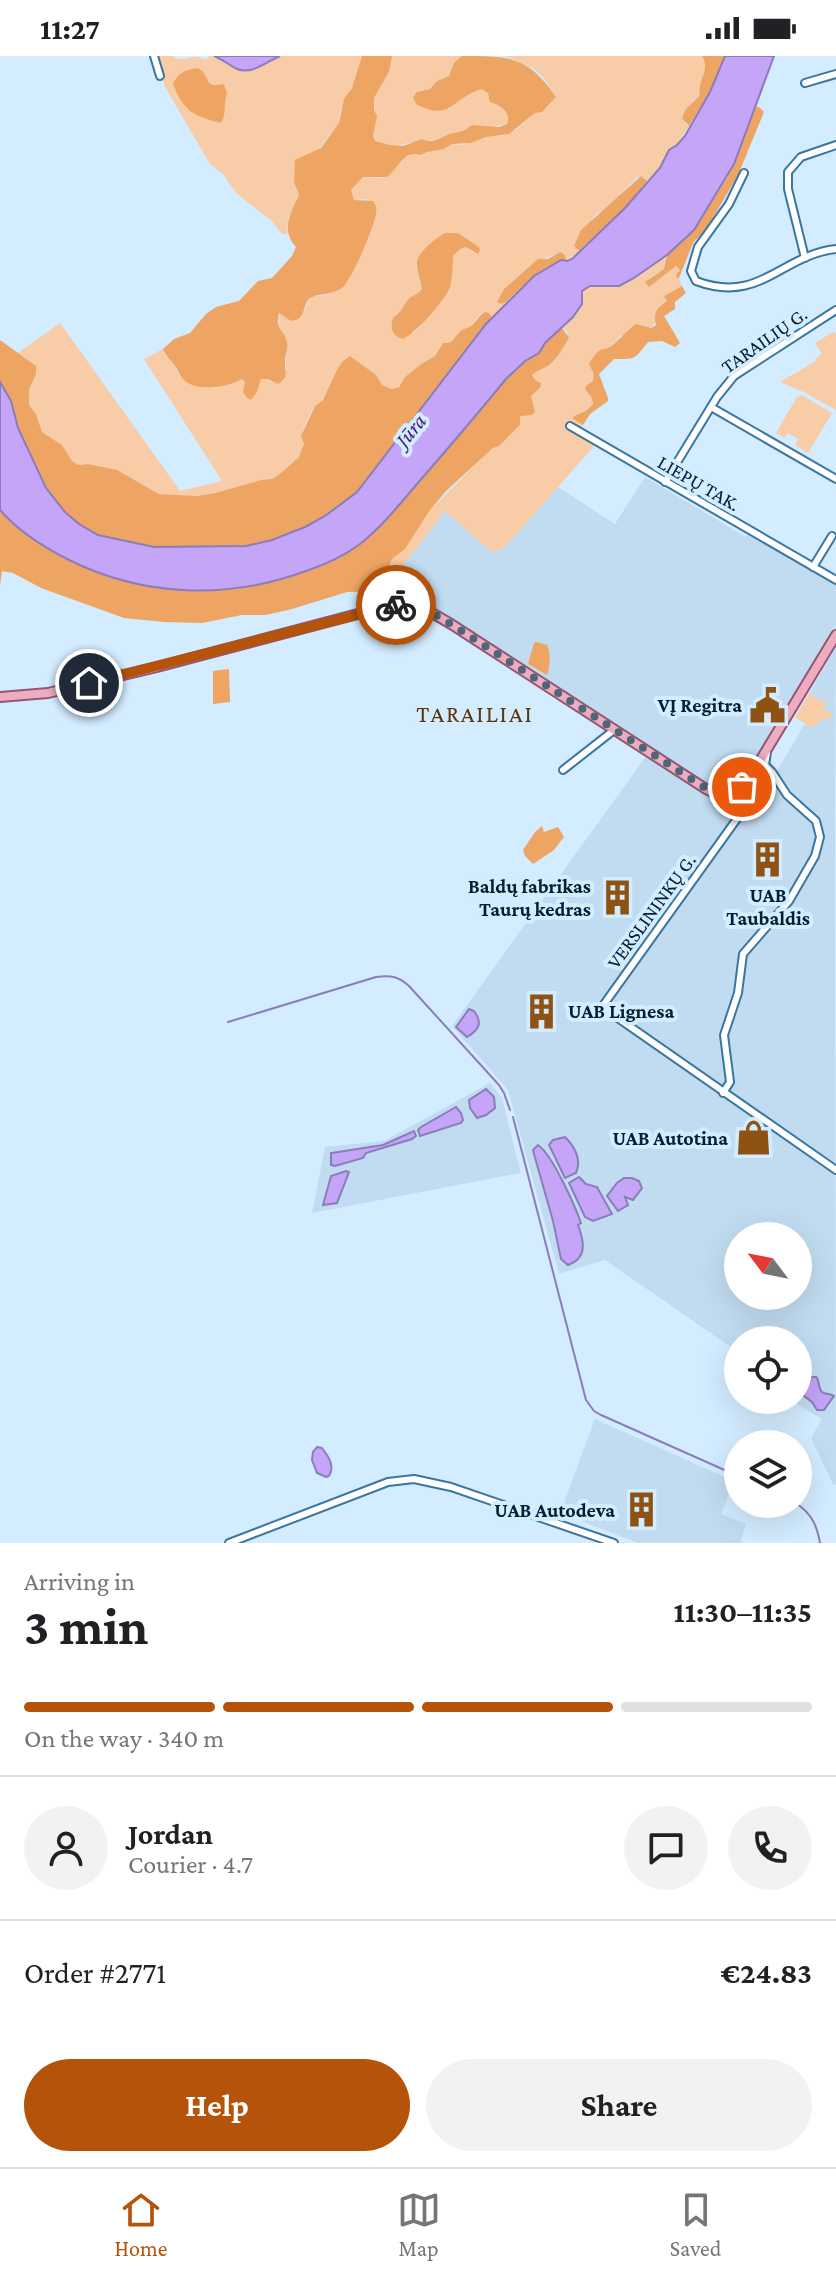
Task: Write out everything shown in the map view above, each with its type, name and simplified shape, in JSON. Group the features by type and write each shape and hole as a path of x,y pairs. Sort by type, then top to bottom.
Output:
{"main road":[{"path":"0,697 48,693 369,611 399,604 416,605 451,624 706,789 728,796 740,790 767,752 836,635"}],"street":[{"path":"154,56 160,76"},
{"path":"805,83 836,74"},
{"path":"805,258 788,189 788,172 801,157 836,145"},
{"path":"744,173 729,204 694,255 691,271 696,281 749,286 805,258 836,249"},
{"name":"TARAILIŲ G.","path":"665,482 727,384 743,369 836,310"},
{"path":"711,407 836,479"},
{"name":"LIEPŲ TAK.","path":"570,426 836,580"},
{"path":"813,567 832,536"},
{"path":"563,770 614,730"},
{"name":"VERSLININKŲ G.","path":"767,752 757,788 735,824 602,1007 836,1170"},
{"path":"723,1093 730,1082 724,1035 738,993 743,954 789,901 815,856 820,837 816,821 787,795 765,765"},
{"path":"229,1543 376,1485 402,1479 451,1487 614,1543"}],"shaded area":[{"path":"154,56 206,60 214,56 249,71 280,56 362,56 339,123 294,182 299,195 288,219 287,235 236,193 223,174 210,164 165,87"},
{"path":"362,56 392,56 389,72 374,98 377,116 373,136 375,141 390,145 403,146 422,139 435,140 472,125 499,127 507,124 507,113 490,102 488,93 482,89 445,110 437,111 416,104 413,97 417,92 430,89 437,81 449,76 454,63 462,56 516,61 536,73 556,97 542,112 535,113 509,134 409,155 387,177 363,177 351,190 354,200 373,201 376,213 363,251 347,281 339,290 309,299 302,316 296,320 291,321 279,313 279,326 287,345 284,379 278,384 261,379 251,400 243,392 245,382 242,379 214,387 191,384 183,379 163,349 174,339 190,333 216,307 239,301 258,281 272,278 292,256 296,247 291,241 288,221 299,195 294,182 295,160 321,148 339,123 344,99 352,88"},
{"path":"392,56 462,56 449,76 413,97 449,109 482,88 491,102 507,111 507,124 398,146 375,141 374,98 389,72"},
{"path":"506,56 702,56 705,70 700,95 693,101 685,124 689,126 677,145 666,155 660,168 647,181 641,176 636,178 607,208 596,214 574,246 579,251 567,261 560,252 535,263 504,289 501,304 506,302 492,318 489,313 480,314 464,333 443,343 435,356 405,377 399,387 392,389 382,385 376,375 350,357 341,365 324,397 311,412 301,436 304,444 299,457 272,479 197,496 159,494 117,470 78,465 71,461 62,445 42,432 36,414 29,406 29,390 36,366 18,353 60,323 180,491 222,481 144,359 163,349 178,373 215,388 241,379 245,387 257,392 261,379 272,382 287,369 280,312 291,321 301,318 313,296 337,291 348,281 368,240 374,222 367,199 354,200 351,190 363,177 383,178 400,161 414,154 494,135 502,136 517,129 556,97 534,69","holes":["458,233 479,247 474,253 466,247 460,249 453,256 444,299 413,334 399,314 412,296 422,289 416,265 424,252 437,239"]},
{"path":"702,56 725,56 710,92 689,126 682,118 700,95 705,71"},
{"path":"198,68 213,85 224,84 227,93 221,123 204,118 186,107 173,84 183,72"},
{"path":"755,107 764,112 738,175 707,228 693,243 679,278 676,275 680,270 676,266 649,287 645,282 664,269 667,255 694,230 727,178"},
{"path":"641,176 647,181 625,208 579,251 574,246 581,230"},
{"path":"445,233 458,233 480,250 478,254 466,247 453,256 451,284 447,293 430,316 403,339 399,338 393,332 393,318 422,289 418,258"},
{"path":"560,252 567,261 542,271 506,302 497,302 504,289 538,259 548,259"},
{"path":"667,255 664,269 648,279 649,287 676,266 680,270 677,278 682,286 664,296 667,301 650,328 620,336 608,349 595,376 593,404 574,416 573,419 583,425 577,435 595,445 504,548 492,552 445,511 395,576 388,565 405,549 430,510 520,425 520,417 532,405 531,396 540,388 541,383 532,375 550,364 558,354 568,333 563,328 580,307 582,291 627,282"},
{"path":"682,286 686,293 675,302 675,309 664,316 680,343 675,347 662,341 648,342 634,357 614,359 599,374 608,401 590,414 583,425 573,419 593,404 585,389 593,381 594,374 589,364 596,353 611,346 636,324 651,328 656,325 657,311 667,301 664,296"},
{"path":"485,312 492,318 357,492 305,527 246,546 154,547 98,535 79,524 65,512 36,471 18,428 11,401 0,382 0,340 36,366 29,390 29,405 36,414 42,432 62,445 72,461 78,465 117,470 159,494 197,496 272,479 299,457 304,444 301,436 315,406 323,400 342,362 350,356 376,375 382,385 392,389 399,387 405,377 435,356 443,343 452,341"},
{"path":"562,328 569,338 549,365 532,375 541,383 531,396 535,412 520,416 520,425 446,491 430,510 405,549 389,565 389,570 400,580 394,591 347,592 266,615 242,615 202,623 124,618 41,588 13,573 2,571 0,585 0,510 43,544 73,561 137,584 171,589 239,588 273,581 334,560 377,529 506,379 539,353"},
{"path":"833,332 836,334 836,410 780,382 816,361 822,354 815,343"},
{"path":"802,395 832,413 808,453 795,445 798,439 788,433 784,438 776,433 797,397"},
{"path":"645,477 746,537 752,531 836,580 836,626 763,749 741,782 731,790 720,790 704,782 588,709 398,585 400,580 395,576 445,511 504,548 558,487 615,524"},
{"path":"536,642 548,648 550,660 547,675 528,664"},
{"path":"836,647 836,1485 812,1440 822,1419 812,1413 812,1326 724,1326 724,1342 605,1260 559,1274 508,1090 452,1026 646,756 704,792 721,800 732,800 755,777 769,784 805,724 812,728 821,720 830,718 822,709 825,703 809,694"},
{"path":"229,669 230,702 213,704 213,671"},
{"path":"809,694 826,703 823,709 833,714 812,728 795,717"},
{"path":"542,826 544,832 558,827 564,837 554,850 533,864 523,850"},
{"path":"490,1083 502,1098 521,1173 312,1213 325,1147 384,1141"},
{"path":"595,1419 724,1477 721,1514 724,1518 746,1524 740,1543 638,1543 560,1513"}],"water":[{"path":"214,56 280,56 254,69 243,70"},
{"name":"Jūra","path":"725,56 774,56 734,164 694,230 667,255 634,278 619,286 590,286 582,291 582,304 573,317 545,343 539,353 506,379 393,512 360,544 327,563 276,580 246,587 186,590 127,581 69,560 32,538 0,510 0,382 11,401 18,428 46,488 65,512 98,535 154,547 246,546 272,540 325,516 357,492 486,324 534,276 561,260 572,259 625,208 660,168 669,150 685,136 710,92"},
{"path":"469,1009 477,1015 479,1023 467,1037 456,1027"},
{"path":"486,1089 494,1097 495,1108 477,1118 469,1100"},
{"path":"456,1107 461,1113 461,1123 420,1136 418,1130 421,1127"},
{"path":"414,1131 416,1136 412,1139 366,1153 363,1158 331,1165 331,1153 383,1145"},
{"path":"565,1137 574,1149 578,1163 576,1173 565,1178 549,1145 553,1140"},
{"path":"538,1145 556,1169 581,1223 578,1225 583,1243 582,1253 568,1265 561,1259 533,1150"},
{"path":"349,1172 337,1203 323,1205 331,1176"},
{"path":"579,1177 586,1184 597,1187 612,1214 593,1221 585,1217 569,1183"},
{"path":"624,1178 639,1181 642,1188 633,1200 625,1197 628,1205 618,1211 607,1196"},
{"path":"812,1377 816,1377 822,1392 834,1396 824,1410 817,1410 812,1402"},
{"path":"317,1447 322,1448 330,1462 329,1476 317,1473 312,1460"}],"waterway":[{"path":"228,1022 376,977 394,977 409,986 499,1085 510,1110"},
{"path":"513,1117 586,1400 601,1415 724,1470"},
{"path":"811,1518 820,1543"}],"way so far":[{"path":"396,605 422,607 451,624 713,793 728,796 742,787"}],"place":[{"name":"VĮ Regitra","path":"768,705"},
{"name":"UAB Taubaldis","path":"768,860"},
{"name":"Baldų fabrikas Taurų kedras","path":"617,897"},
{"name":"UAB Lignesa","path":"542,1011"},
{"name":"UAB Autotina","path":"754,1138"},
{"name":"UAB Autodeva","path":"641,1510"}],"district":[{"name":"TARAILIAI","path":"475,714"}],"route":[{"path":"89,683 396,605"}]}
